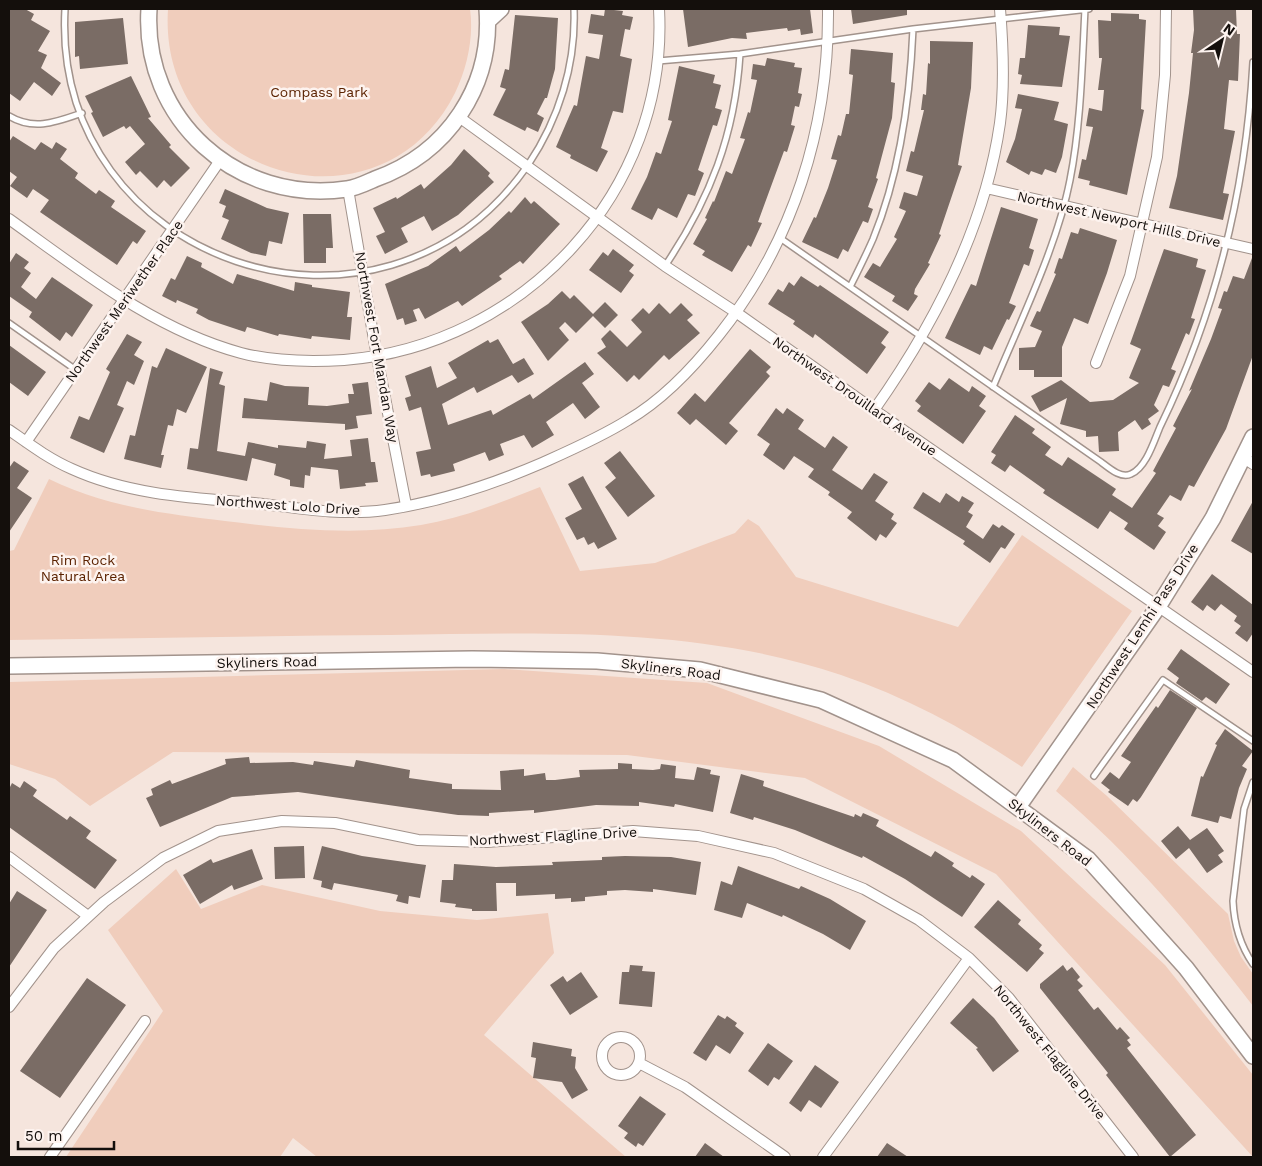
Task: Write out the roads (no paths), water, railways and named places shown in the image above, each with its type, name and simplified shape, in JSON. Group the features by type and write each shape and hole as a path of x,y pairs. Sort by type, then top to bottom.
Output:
{"street":[{"path":"149,9 148,38 152,61 168,102 195,138 236,170 288,188 328,191 348,189 402,168 420,156 459,117 469,102 481,76 487,51 488,15 501,9"},
{"path":"9,220 146,314 185,333 241,353 299,361 377,357 412,349 484,319 508,304 554,268 574,248 597,217 626,170 652,94 658,61 659,9"},
{"name":"Northwest Lolo Drive","path":"9,430 51,458 89,476 147,492 355,512 384,510 427,502 474,490 568,452 629,420 696,365 737,313 763,273 780,238 810,157 820,115 828,41 828,9"},
{"path":"1096,363 1130,276 1157,157 1165,75 1166,9"},
{"path":"874,410 902,370 944,294 971,234 986,188 1000,123 1003,78 1000,14"},
{"name":"Northwest Drouillard Avenue","path":"459,117 665,266 737,313 1253,672"},
{"name":"Northwest Meriwether Place","path":"26,442 221,159"},
{"name":"Northwest Newport Hills Drive","path":"986,188 1253,249"},
{"name":"Northwest Fort Mandan Way","path":"348,189 377,357 406,505"},
{"name":"Northwest Lemhi Pass Drive","path":"1018,806 1158,607 1249,461 1253,438"},
{"name":"Skyliners Road","path":"9,666 532,659 597,661 700,670 821,700 952,760 1018,806 1088,859 1186,968 1253,1056"},
{"name":"Northwest Flagline Drive","path":"9,1007 54,948 88,916 171,854 218,831 282,821 335,823 418,840 477,842 633,831 698,836 774,853 864,889 919,920 969,958 1009,998 1133,1157"},
{"path":"10,861 88,916"},
{"path":"823,1157 969,958"},
{"path":"50,1157 145,1021"},
{"path":"639,1063 685,1087 785,1157"}],"lane":[{"path":"65,9 67,57 82,114 99,150 120,180 153,215 207,251 232,262 300,275 363,272 411,259 435,248 461,232 503,197 527,166 551,127 566,82 571,58 574,9"},
{"path":"993,387 1043,264 1064,206 1070,180 1080,98 1085,9"},
{"path":"658,61 740,54 913,29 1000,14 1089,9"},
{"path":"850,287 873,238 899,152 911,75 913,29"},
{"path":"665,266 686,234 719,164 738,93 740,54"},
{"path":"780,238 920,338 1117,473 1125,476 1133,474 1144,462 1193,353 1227,244 1241,183 1251,100 1253,62"},
{"path":"9,116 20,122 40,125 82,114"},
{"path":"9,323 76,370"},
{"path":"1094,776 1163,680 1253,741"},
{"path":"1253,782 1244,809 1233,914 1240,940 1253,964"}],"park label":[{"name":"Compass Park","path":"319,92"},
{"name":"Rim Rock Natural Area","path":"83,568"}]}
